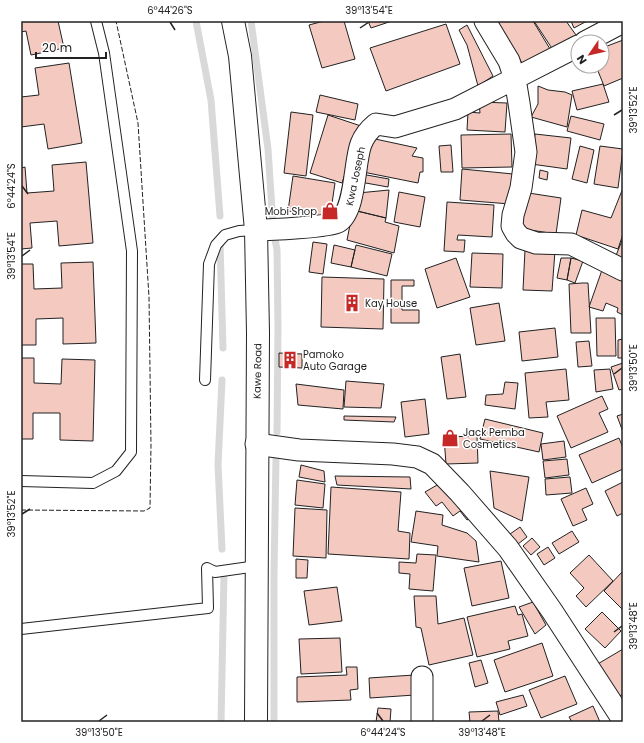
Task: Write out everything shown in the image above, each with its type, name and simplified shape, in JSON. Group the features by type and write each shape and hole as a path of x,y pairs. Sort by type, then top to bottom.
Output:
{"main road":[{"name":"Kawe Road","path":"233,21 240,56 256,230 258,333 256,444 256,722"}],"street":[{"path":"485,21 509,61 515,79 526,152 524,171 513,215 512,226 521,238 536,243 571,244 623,270"},
{"path":"600,34 623,22"},
{"name":"Kwa Joseph","path":"256,230 275,230 337,223 347,212 361,144 369,130 376,124 395,127 455,109 570,50"},
{"path":"256,444 299,450 393,454 417,458 432,464 460,493 508,548 552,611 623,720"},
{"path":"422,677 422,722"}],"lane":[{"path":"21,480 93,483 116,471 131,452 132,251 104,53 96,21"},
{"path":"205,380 209,264 216,245 226,235 239,231 256,230"},
{"path":"21,630 208,608 207,568 216,572 257,566"}],"building":[{"path":"21,21 58,21 64,48 31,55 26,31 21,32"},
{"path":"324,21 344,21 355,59 322,68 309,25"},
{"path":"368,21 392,21 371,28"},
{"path":"495,21 533,21 550,49 524,66"},
{"path":"534,21 566,21 575,34 570,34 570,39 553,50"},
{"path":"571,21 587,21 574,28"},
{"path":"446,24 460,64 386,91 370,48"},
{"path":"467,25 493,76 478,86 467,45 459,30"},
{"path":"623,40 623,78 604,86 599,74 610,74 610,45"},
{"path":"69,63 82,143 48,149 44,124 21,127 21,97 39,95 35,68"},
{"path":"603,84 609,102 577,110 572,91"},
{"path":"538,86 548,90 565,92 572,95 567,127 531,117 538,104"},
{"path":"320,95 358,104 355,120 316,112"},
{"path":"479,102 507,103 505,132 467,130 468,112 480,113"},
{"path":"291,112 313,115 306,176 284,173"},
{"path":"328,115 361,126 342,183 310,173"},
{"path":"571,116 604,124 600,140 567,131"},
{"path":"511,134 512,167 462,168 461,135"},
{"path":"535,134 571,138 567,169 531,164"},
{"path":"366,137 417,148 412,156 423,158 423,172 420,172 418,183 363,172"},
{"path":"451,145 453,172 441,172 439,146"},
{"path":"580,146 594,150 587,183 572,179"},
{"path":"600,146 623,149 618,188 594,184"},
{"path":"86,162 93,243 59,246 57,221 30,223 32,248 21,249 21,168 25,167 27,193 54,191 52,165"},
{"path":"462,169 513,174 510,204 460,200"},
{"path":"540,170 548,172 547,180 539,178"},
{"path":"361,174 389,179 388,187 360,182"},
{"path":"293,176 335,183 330,217 288,211"},
{"path":"623,188 623,234 618,249 576,235 582,210 611,218"},
{"path":"389,190 386,218 353,210 358,193"},
{"path":"399,192 425,197 420,227 394,222"},
{"path":"522,192 561,198 556,234 517,228"},
{"path":"447,202 494,205 492,237 458,235 457,240 465,240 464,252 444,251"},
{"path":"353,210 386,218 385,222 399,226 394,253 347,240"},
{"path":"623,238 623,262 615,258"},
{"path":"313,242 327,244 323,274 309,272"},
{"path":"334,245 355,250 351,267 331,263"},
{"path":"356,245 392,254 387,276 351,267"},
{"path":"525,250 555,251 552,291 523,290"},
{"path":"472,253 503,254 502,288 470,287"},
{"path":"456,258 470,297 437,308 425,269"},
{"path":"561,258 571,258 567,280 557,278"},
{"path":"571,258 583,261 575,283 567,280"},
{"path":"93,262 96,343 63,344 63,318 36,319 36,345 21,345 21,264 33,264 34,289 62,288 61,263"},
{"path":"602,270 623,279 623,315 617,312 618,308 606,303 603,311 589,307"},
{"name":"Kay House","path":"322,277 384,279 383,329 321,327"},
{"path":"391,280 414,280 414,286 402,286 402,310 419,310 419,323 391,323"},
{"path":"588,283 591,333 571,333 569,284"},
{"path":"499,303 505,341 476,345 470,308"},
{"path":"596,318 615,318 616,356 597,356"},
{"path":"555,328 558,357 522,361 519,332"},
{"path":"623,339 623,358 618,358 618,340"},
{"path":"589,341 592,366 578,367 576,342"},
{"name":"Pamoko Auto Garage","path":"279,353 302,354 302,368 279,367"},
{"path":"460,354 466,397 447,399 441,357"},
{"path":"21,358 34,358 34,383 61,384 62,359 95,360 93,441 60,440 60,413 33,413 33,439 21,439"},
{"path":"623,363 623,389 619,390 611,367"},
{"path":"566,369 569,400 546,402 548,417 529,418 525,373"},
{"path":"610,369 613,389 596,392 594,370"},
{"path":"346,381 384,384 381,408 344,407"},
{"path":"505,382 518,383 515,409 485,405 486,395 503,394"},
{"path":"296,384 344,390 343,409 298,405"},
{"path":"602,396 608,409 599,413 608,432 571,448 557,416"},
{"path":"425,399 429,434 405,437 401,402"},
{"path":"623,414 623,432 617,416"},
{"path":"344,416 396,417 394,422 344,420"},
{"path":"485,419 543,433 539,452 480,439"},
{"path":"477,436 478,463 446,464 444,437"},
{"path":"619,438 623,448 623,469 592,483 579,455"},
{"path":"564,441 566,457 543,460 541,444"},
{"path":"567,459 569,475 545,478 543,461"},
{"path":"301,465 324,471 325,482 299,477"},
{"path":"490,471 529,477 522,521 494,508"},
{"path":"335,476 410,477 411,489 337,485"},
{"path":"570,477 572,493 546,495 545,479"},
{"path":"297,480 325,484 323,508 295,505"},
{"path":"444,481 474,516 467,520 460,511 453,516 442,502 436,506 425,492"},
{"path":"623,482 623,513 617,516 605,491"},
{"path":"331,487 401,492 398,531 410,533 409,559 328,554"},
{"path":"586,488 593,504 582,509 587,520 573,526 561,499"},
{"path":"295,508 327,510 326,558 293,556"},
{"path":"416,511 443,515 442,525 467,533 476,541 479,562 437,556 438,546 411,542"},
{"path":"520,527 527,537 518,544 510,534"},
{"path":"572,531 579,542 559,554 552,543"},
{"path":"532,538 540,547 531,555 523,546"},
{"path":"548,547 555,558 544,565 537,554"},
{"path":"417,554 436,555 433,591 409,589 410,574 399,573 399,562 416,563"},
{"path":"589,555 613,581 586,607 576,596 584,588 570,573"},
{"path":"296,559 308,560 307,578 296,578"},
{"path":"501,561 509,598 472,606 464,568"},
{"path":"623,571 623,610 604,591"},
{"path":"337,587 342,621 309,625 304,591"},
{"path":"414,596 436,596 438,624 464,618 473,655 429,665 421,628 416,627"},
{"path":"533,602 546,625 535,634 519,607"},
{"path":"515,606 518,615 522,614 528,636 508,641 510,649 477,657 467,617"},
{"path":"602,612 621,631 605,648 585,629"},
{"path":"340,638 342,672 301,674 299,639"},
{"path":"542,643 553,676 505,692 494,660"},
{"path":"623,649 623,694 615,699 596,665"},
{"path":"481,660 488,683 475,687 469,663"},
{"path":"346,667 357,667 358,689 350,690 351,700 297,702 297,677 347,675"},
{"path":"414,675 415,695 370,698 369,678"},
{"path":"565,676 577,704 541,718 529,690"},
{"path":"523,695 527,706 500,715 496,702"},
{"path":"593,706 600,722 572,722 569,717"},
{"path":"378,708 391,709 390,722 376,722"},
{"path":"498,711 499,722 470,722 469,712"}],"waterway":[{"path":"196,21 211,100 220,216"},
{"path":"251,21 268,149 273,225"},
{"path":"274,234 277,250 277,432"},
{"path":"220,243 223,348"},
{"path":"222,380 218,465 222,549"},
{"path":"274,722 276,458"},
{"path":"221,722 224,575"}],"fence":[{"path":"21,510 144,511 150,508 151,445 149,297 138,123 116,21"}],"place":[{"name":"Mobi Shop","path":"330,211"},
{"name":"Kay House","path":"352,303"},
{"name":"Pamoko Auto Garage","path":"290,360"},
{"name":"Jack Pemba Cosmetics","path":"450,438"}]}
